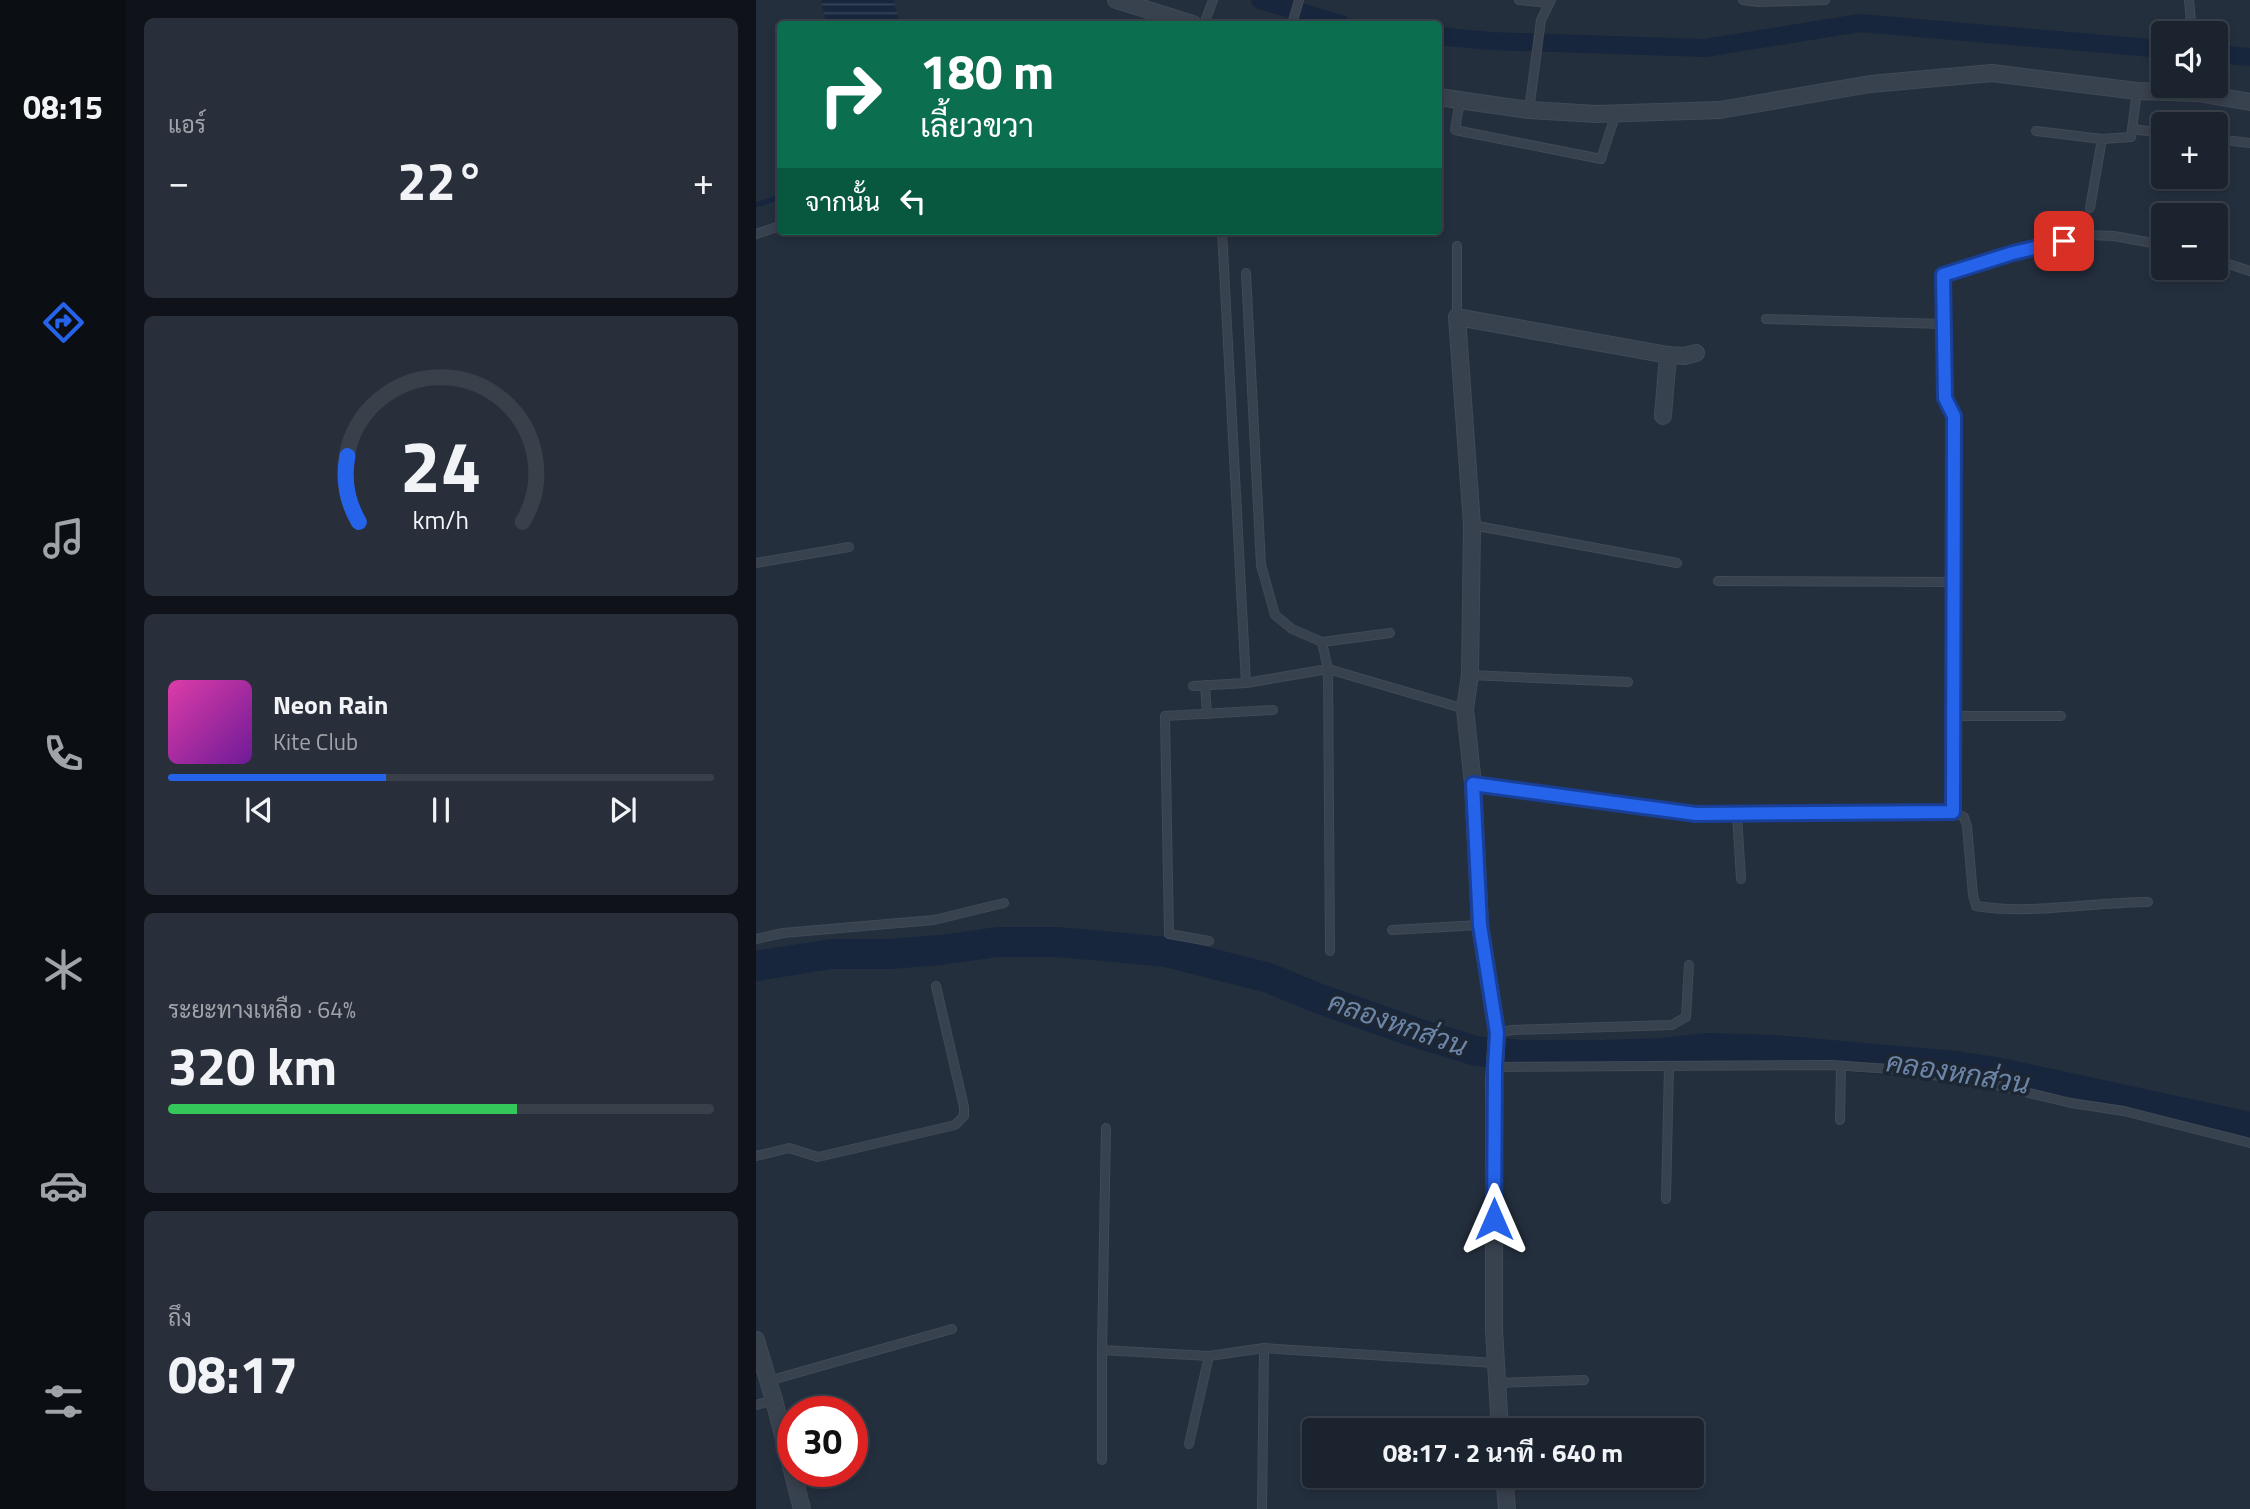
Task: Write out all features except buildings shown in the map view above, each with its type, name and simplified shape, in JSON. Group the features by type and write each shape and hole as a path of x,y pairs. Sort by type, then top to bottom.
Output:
{"street":[{"path":"1115,0 1183,21"},
{"path":"1442,98 1530,110 1616,113 1720,110 1870,84 1992,73 2151,91"},
{"path":"2228,97 2250,102"},
{"path":"1499,1418 1495,1363 1497,1033 1480,925 1473,784 1465,709 1470,675 1472,525 1457,317 1668,355 1685,356 1696,353"},
{"path":"1663,415 1668,355"},
{"path":"756,1340 802,1509"},
{"path":"1505,1488 1507,1509"}],"lane":[{"path":"1205,21 1213,0"},
{"path":"1293,21 1299,0"},
{"path":"1518,0 1550,2 1541,20 1530,110"},
{"path":"1743,0 1825,0"},
{"path":"2189,0 2191,21"},
{"path":"2036,131 2102,139 2131,137 2137,91"},
{"path":"1460,100 1455,130 1601,159 1616,113"},
{"path":"2132,130 2151,132"},
{"path":"2090,208 2102,139"},
{"path":"2228,140 2250,143"},
{"path":"756,234 777,227"},
{"path":"1222,235 1246,683"},
{"path":"1953,812 1954,416 1945,398 1943,275 2013,253 2089,235 2114,236 2151,243"},
{"path":"1457,246 1457,317"},
{"path":"2228,264 2250,271"},
{"path":"1246,273 1261,565 1275,615 1292,629 1322,642 1390,633"},
{"path":"1766,319 1944,324"},
{"path":"1472,525 1677,563"},
{"path":"756,563 849,547"},
{"path":"1718,581 1953,582"},
{"path":"1322,642 1328,669 1330,951"},
{"path":"1193,686 1246,683 1328,669 1465,709"},
{"path":"1470,675 1628,682"},
{"path":"1205,685 1207,714"},
{"path":"1209,941 1169,934 1165,716 1273,710"},
{"path":"1953,716 2061,716"},
{"path":"1473,784 1696,814 1953,812 1964,817 1967,825 1976,906 2009,909 2148,902"},
{"path":"1737,814 1741,878"},
{"path":"756,939 783,933 934,920 1004,903"},
{"path":"1392,930 1480,925"},
{"path":"1497,1033 1512,1030 1672,1025 1686,1017 1689,965"},
{"path":"756,1156 789,1148 818,1157 955,1125 964,1116 964,1107 936,986"},
{"path":"1495,1063 1841,1066 1889,1069 1983,1082 2071,1103 2124,1111 2250,1143"},
{"path":"1665,1199 1669,1066"},
{"path":"1840,1120 1841,1066"},
{"path":"1102,1460 1105,1128"},
{"path":"768,1381 952,1329"},
{"path":"1102,1350 1209,1356 1264,1348 1495,1363"},
{"path":"1262,1509 1264,1348"},
{"path":"1189,1444 1209,1356"},
{"path":"1496,1383 1584,1380"},
{"path":"756,1405 774,1400"}],"water":[{"path":"821,0 893,0 899,21 825,21"}],"waterway":[{"path":"1260,0 1331,21"},
{"path":"1442,36 1490,41 1705,48 1860,23 2151,48"},
{"path":"2228,55 2250,57"},
{"path":"756,205 777,198"},
{"name":"คลองหกส่วน","path":"756,966 831,954 890,954 998,942 1056,942 1166,952 1269,978 1320,999 1476,1051 1523,1055 1602,1055 1707,1048 1775,1050 1955,1066 1996,1072 2250,1127"}],"route":[{"path":"1494,1219 1497,1033 1480,925 1473,784 1696,814 1953,812 1954,416 1945,398 1943,275 2013,253 2064,241"}]}
